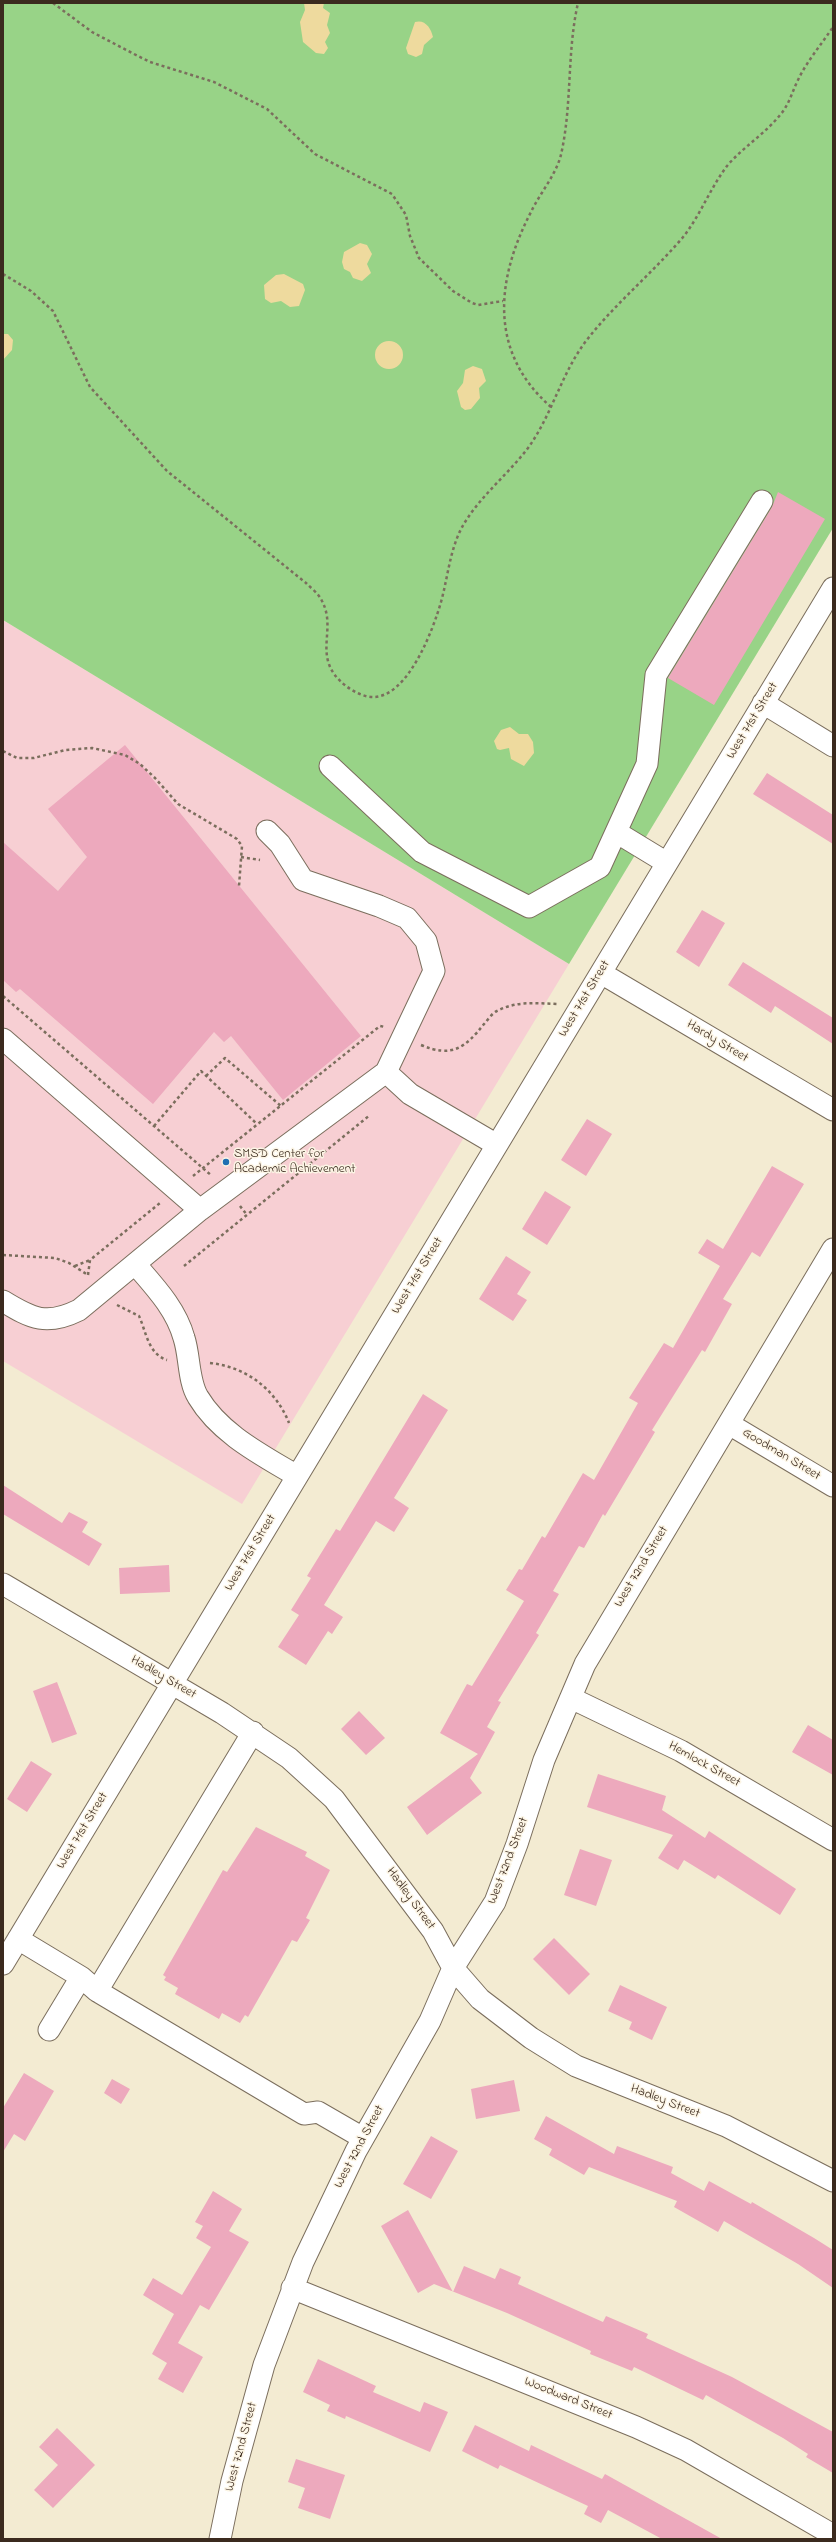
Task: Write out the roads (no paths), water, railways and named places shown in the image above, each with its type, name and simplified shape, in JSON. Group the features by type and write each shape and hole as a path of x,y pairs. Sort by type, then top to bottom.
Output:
{"street":[{"path":"330,766 422,852 529,907 600,867 647,764 656,675 762,501"},
{"name":"West 71st Street","path":"3,1964 833,588"},
{"path":"763,703 833,746"},
{"path":"3,1301 23,1313 42,1320 61,1319 79,1310 136,1265 200,1210 386,1072 397,1046 419,1006 434,971 426,942 407,918 379,906 303,880 280,844 267,831"},
{"path":"616,832 667,863"},
{"name":"Hardy Street","path":"601,973 833,1110"},
{"path":"3,1039 200,1210"},
{"path":"386,1072 410,1094 497,1145"},
{"name":"West 72nd Street","path":"220,2539 232,2481 264,2365 292,2288 363,2138 430,2021 453,1968 495,1902 518,1844 544,1760 585,1664 833,1249"},
{"path":"136,1265 174,1313 184,1338 197,1396 213,1417 235,1437 297,1476"},
{"name":"Goodman Street","path":"729,1424 833,1486"},
{"name":"Hadley Street","path":"3,1584 253,1732 289,1758 334,1799 433,1931 453,1968 480,1999 530,2038 576,2066 726,2126 833,2181"},
{"name":"Hemlock Street","path":"571,1698 681,1751 833,1840"},
{"path":"97,1991 253,1732"},
{"path":"18,1939 81,1977 97,1991 304,2114 318,2112 363,2138"},
{"path":"49,2030 81,1977"},
{"name":"Woodward Street","path":"292,2288 636,2427 686,2450 833,2535"}],"place":[{"name":"SMSD Center for Academic Achievement","path":"226,1162"}]}
